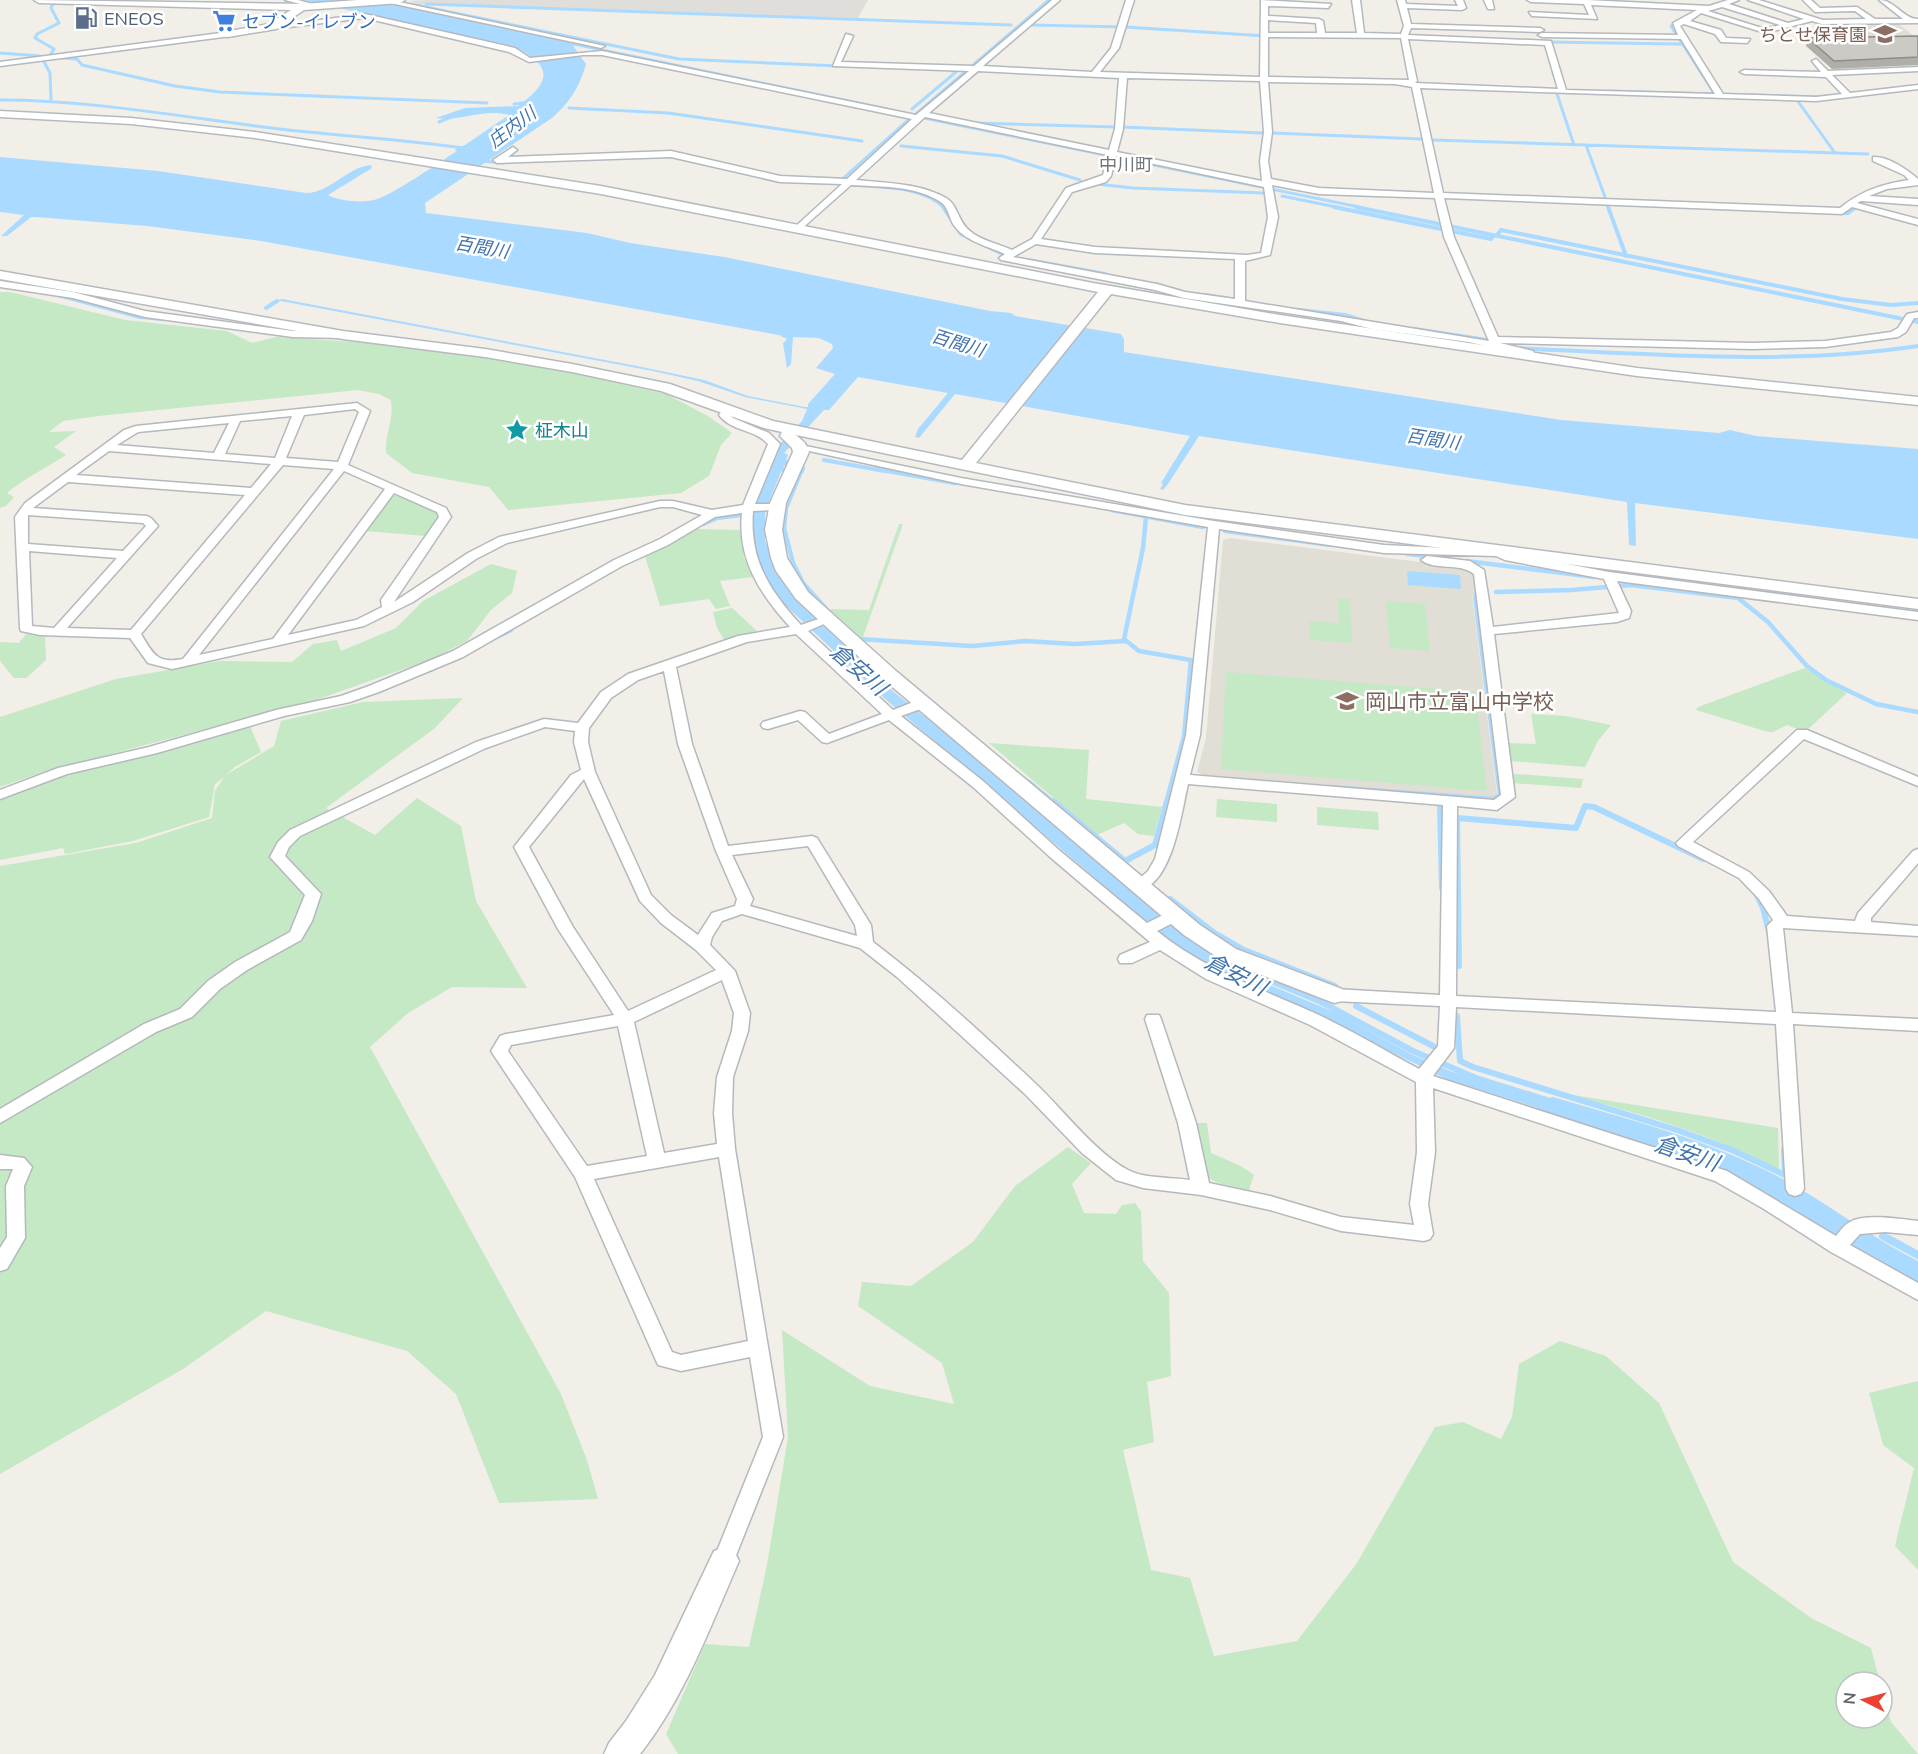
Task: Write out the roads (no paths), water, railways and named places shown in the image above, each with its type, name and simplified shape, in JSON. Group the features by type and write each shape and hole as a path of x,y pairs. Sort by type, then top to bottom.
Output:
{"street":[{"path":"39,0 197,2 302,8 400,0"},
{"path":"289,0 322,6"},
{"path":"799,228 843,181 921,116 970,69 1056,0"},
{"path":"1094,75 1115,48 1130,0"},
{"path":"1356,0 1361,35"},
{"path":"1459,0 1462,8 1402,3 1408,22 1405,37 1412,85 1446,225 1493,343"},
{"path":"1526,0 1544,38 1563,91"},
{"path":"1531,0 1631,2 1705,9 1765,31 1811,18"},
{"path":"1719,94 1679,37 1676,25 1720,2 1735,0"},
{"path":"1752,0 1822,22 1914,21"},
{"path":"1807,0 1818,9 1857,9"},
{"path":"1846,0 1873,21"},
{"path":"1883,0 1914,21"},
{"path":"383,1 583,48 912,112 908,116 921,116 1267,186 1319,191 1842,212 1878,188 1916,182"},
{"path":"1035,241 1095,250 1244,257 1265,255 1273,217 1264,161 1268,132 1264,78 1265,2 1328,6"},
{"path":"1408,22 1594,17 1586,2"},
{"path":"1720,2 1787,25"},
{"path":"272,27 302,8"},
{"path":"0,64 365,16 512,50 529,60 583,48"},
{"path":"1265,18 1319,21 1321,34"},
{"path":"1683,21 1718,32 1724,40 1747,41"},
{"path":"1408,22 1544,38"},
{"path":"1596,24 1603,36"},
{"path":"1265,35 1679,37"},
{"path":"849,36 836,64 1123,76 1264,78 1563,91 1769,94 1833,99 1847,95 1914,89"},
{"path":"1816,61 1847,95"},
{"path":"1775,65 1780,73"},
{"path":"1744,72 1827,74 1918,69"},
{"path":"1891,72 1914,89"},
{"path":"1009,256 1035,241 1069,190 1103,180 1114,154 1122,105 1123,76"},
{"path":"0,114 121,121 212,130 612,192 799,228 1100,292 1568,363 1706,381 1918,401"},
{"path":"513,150 497,160 671,154 780,179 843,181 908,188 934,195 949,205 957,223 967,234 1009,256 1157,287 1184,295 1240,301 1342,318 1372,326 1493,343 1568,363"},
{"path":"1876,159 1907,173 1916,182"},
{"path":"1859,202 1918,201"},
{"path":"1859,202 1918,222"},
{"path":"1009,256 1016,264 1080,281 1100,292"},
{"path":"1240,301 1240,259 1244,257"},
{"path":"0,275 40,280 343,335 485,353 572,368 665,387 752,420 971,461 1185,510 1918,604"},
{"path":"0,284 73,295 146,314 293,334 343,335"},
{"path":"971,461 1100,292"},
{"path":"1280,319 1287,316 1330,320 1342,318"},
{"path":"1493,343 1800,345 1884,338 1902,330 1912,318"},
{"path":"134,634 33,631 26,628 21,518 28,505 136,429 357,406 365,411 342,466 187,662"},
{"path":"728,410 724,415 728,422 744,430 769,437 774,444 748,512 746,539 751,559 760,579 775,602 800,630 894,715 978,784 1055,854 1148,929 1161,943 1212,975 1316,1022 1424,1076 1720,1176 1844,1240 1876,1271 1918,1292"},
{"path":"134,634 279,462 299,413"},
{"path":"218,457 236,419"},
{"path":"791,429 788,436 800,446 961,481 1028,491 1213,529 1470,566 1480,573 1508,797 1497,805 1183,779"},
{"path":"800,446 801,452 776,507 773,532 780,561 790,579 824,621 917,705 991,760 1139,886 1171,918 1228,954 1334,995 1918,1025"},
{"path":"107,448 342,466 442,510 444,517 387,600 389,610"},
{"path":"66,478 254,492"},
{"path":"276,643 392,488"},
{"path":"134,634 157,664 172,665 337,629 389,610 472,556 503,540 660,504 673,504 712,514 748,512 776,507"},
{"path":"25,511 147,520 152,526 57,632"},
{"path":"0,795 63,771 152,750 281,713 345,699 374,689 458,654 618,563 664,542 712,514"},
{"path":"1139,886 1153,874 1162,859 1193,735 1213,529"},
{"path":"22,547 126,555"},
{"path":"1384,552 1499,552 1505,556 1612,584 1918,616"},
{"path":"1488,631 1617,618 1624,615 1625,611 1612,584"},
{"path":"620,1754 642,1728 678,1664 724,1561 773,1437 726,1149 723,1113 725,1077 740,1031 742,1013 727,971 702,946 666,919 645,897 588,772 581,742 582,728 606,695 633,677 764,634 800,630 824,621"},
{"path":"669,665 685,744 723,851 745,899 742,909"},
{"path":"768,725 800,715 827,739 917,705"},
{"path":"0,1117 150,1028 186,1012 214,985 241,966 296,936 313,894 278,857 284,845 295,833 481,745 544,723 582,728"},
{"path":"1782,921 1764,895 1744,874 1683,843 1802,733 1918,782"},
{"path":"588,772 576,778 521,847 566,929 625,1019 657,1160"},
{"path":"702,946 704,937 717,917 742,909 866,944 903,973 1023,1083 1088,1148 1122,1175 1143,1181 1201,1188 1270,1203 1341,1224 1424,1234 1419,1204 1426,1152 1424,1076 1446,1048 1450,1002 1450,801"},
{"path":"723,851 812,841 864,925 866,944"},
{"path":"1863,927 1863,917 1918,854"},
{"path":"1148,929 1171,918"},
{"path":"1795,1189 1785,1019 1775,926 1782,921 1918,931"},
{"path":"1126,959 1161,943"},
{"path":"727,971 625,1019 506,1040 499,1052 583,1174 665,1359 681,1363 758,1347"},
{"path":"1153,1019 1187,1123 1201,1188"},
{"path":"583,1174 726,1149"},
{"path":"0,1162 18,1163 23,1167 15,1186 16,1238 0,1264"},
{"path":"1844,1240 1855,1227 1885,1225 1918,1228"}],"water":[{"path":"303,0 369,0 569,40 586,64 573,94 552,118 425,203 426,213 587,233 630,243 724,257 990,311 1011,313 1015,316 1121,334 1124,339 1124,352 1130,353 1561,420 1719,433 1730,430 1756,436 1918,449 1918,539 1635,503 1636,546 1629,545 1627,502 1199,436 1163,490 1160,489 1163,484 1161,483 1190,436 955,394 919,438 915,437 918,429 948,393 858,377 829,410 824,410 784,453 788,455 786,460 789,460 786,466 783,466 786,470 781,472 765,514 765,541 778,573 795,599 894,692 996,774 1158,912 1158,916 1170,927 1239,972 1336,1013 1411,1054 1450,1071 1594,1118 1592,1125 1446,1079 1309,1011 1202,963 1158,932 884,698 783,603 765,576 751,542 753,511 777,447 802,421 807,409 745,397 698,381 653,371 281,301 271,303 282,299 637,366 704,380 748,396 805,407 808,407 808,404 835,374 816,368 833,348 832,344 819,338 793,337 791,364 787,368 783,343 787,339 779,335 261,241 147,226 36,217 31,217 7,236 1,236 24,215 0,212 0,157 158,171 306,193 323,189 354,170 371,165 372,168 328,195 344,200 369,201 404,185 509,115 489,113 445,119 436,118 465,108 518,106 537,89 542,81 544,74 542,67 515,47"},
{"path":"1407,571 1460,575 1461,589 1408,585"}],"waterway":[{"path":"916,114 1049,0"},
{"path":"50,55 54,49 35,38 37,34 59,23 51,8 53,4"},
{"path":"411,4 679,59 839,66"},
{"path":"426,4 1011,25"},
{"path":"1685,17 1671,26 1714,93"},
{"path":"1031,25 1125,27 1266,36"},
{"path":"564,42 887,109"},
{"path":"1545,42 1681,44"},
{"path":"0,53 40,56"},
{"path":"62,58 77,59 82,65 175,86 220,92 487,103"},
{"path":"43,60 50,73 51,100"},
{"path":"912,109 956,72 950,70"},
{"path":"1609,91 1822,97"},
{"path":"1557,94 1574,145"},
{"path":"0,100 102,106 272,128 463,148"},
{"path":"1797,100 1835,153"},
{"name":"庄内川","path":"514,104 530,102"},
{"path":"569,108 668,113 862,141"},
{"path":"439,122 451,117"},
{"path":"924,118 1364,208"},
{"path":"838,183 908,120"},
{"path":"976,123 1116,127"},
{"path":"1123,127 1262,133"},
{"path":"1272,133 1422,139"},
{"path":"1433,140 1574,145"},
{"path":"1574,145 1835,153"},
{"path":"1586,145 1609,208"},
{"path":"901,146 1002,156 1080,180"},
{"path":"1835,153 1868,154"},
{"path":"482,161 503,163"},
{"path":"744,173 777,181 821,183"},
{"path":"1096,184 1133,188 1264,193"},
{"path":"853,185 914,192 935,201 943,207"},
{"path":"1282,196 1341,208"},
{"path":"1854,208 1866,198"},
{"path":"943,207 961,234 1003,254"},
{"path":"1334,207 1441,229"},
{"path":"1356,207 1494,235"},
{"path":"1608,207 1626,255"},
{"path":"1836,213 1848,213 1856,207"},
{"path":"1497,235 1501,230 1626,255"},
{"path":"1451,231 1491,239 1494,235"},
{"path":"1494,235 1918,322"},
{"path":"1626,255 1842,299 1891,305 1918,303"},
{"path":"1028,260 1105,274"},
{"path":"1155,284 1186,293"},
{"path":"58,295 140,317 163,319"},
{"path":"1205,295 1225,298"},
{"path":"266,308 277,301"},
{"path":"1290,309 1345,315 1367,322"},
{"path":"1415,329 1487,340"},
{"path":"1515,348 1767,357 1818,356 1918,346"},
{"path":"824,460 885,471"},
{"path":"802,469 786,508 784,528 793,563 803,583 828,611"},
{"path":"877,469 955,483"},
{"path":"1112,510 1203,527"},
{"path":"703,524 717,518 749,514"},
{"path":"1146,517 1143,548 1124,639 1139,651 1191,660 1184,736 1166,803"},
{"path":"1225,531 1331,545"},
{"path":"1408,554 1433,557"},
{"path":"1466,561 1594,577"},
{"path":"1496,592 1571,590 1631,585 1738,598 1768,622 1807,666 1826,680 1876,704 1918,712"},
{"path":"1330,787 1493,799 1500,795 1475,596"},
{"path":"499,636 511,630"},
{"path":"859,639 972,646 1025,641 1075,644 1126,641"},
{"path":"1029,782 1054,803"},
{"path":"1053,801 1125,861 1155,845 1167,801"},
{"path":"1440,805 1442,888"},
{"path":"1459,966 1457,818 1576,828 1585,806 1594,807 1703,859"},
{"path":"1756,893 1763,908 1769,932"},
{"path":"1170,899 1213,932 1244,950 1335,986"},
{"path":"1163,922 1184,934"},
{"path":"1191,939 1231,964 1321,1002 1413,1051 1476,1078 1698,1147 1746,1167 1780,1186 1836,1223"},
{"path":"1356,1006 1433,1046"},
{"path":"1457,1016 1460,1061 1473,1067 1677,1130 1732,1150 1785,1175 1784,1149"},
{"name":"倉安川","path":"1553,1110 1672,1146 1723,1165 1771,1189 1874,1256 1918,1278"},
{"path":"1833,1222 1864,1242 1918,1269"},
{"path":"1883,1236 1918,1255"}],"place":[{"name":"ENEOS","path":"86,18"},
{"name":"セブン-イレブン","path":"224,21"},
{"name":"ちとせ保育園","path":"1885,34"},
{"name":"柾木山","path":"517,430"},
{"name":"岡山市立富山中学校","path":"1347,701"}],"district":[{"name":"中川町","path":"1126,164"}],"water label":[{"name":"百間川","path":"482,247"},
{"name":"百間川","path":"958,343"},
{"name":"百間川","path":"1433,439"}]}
